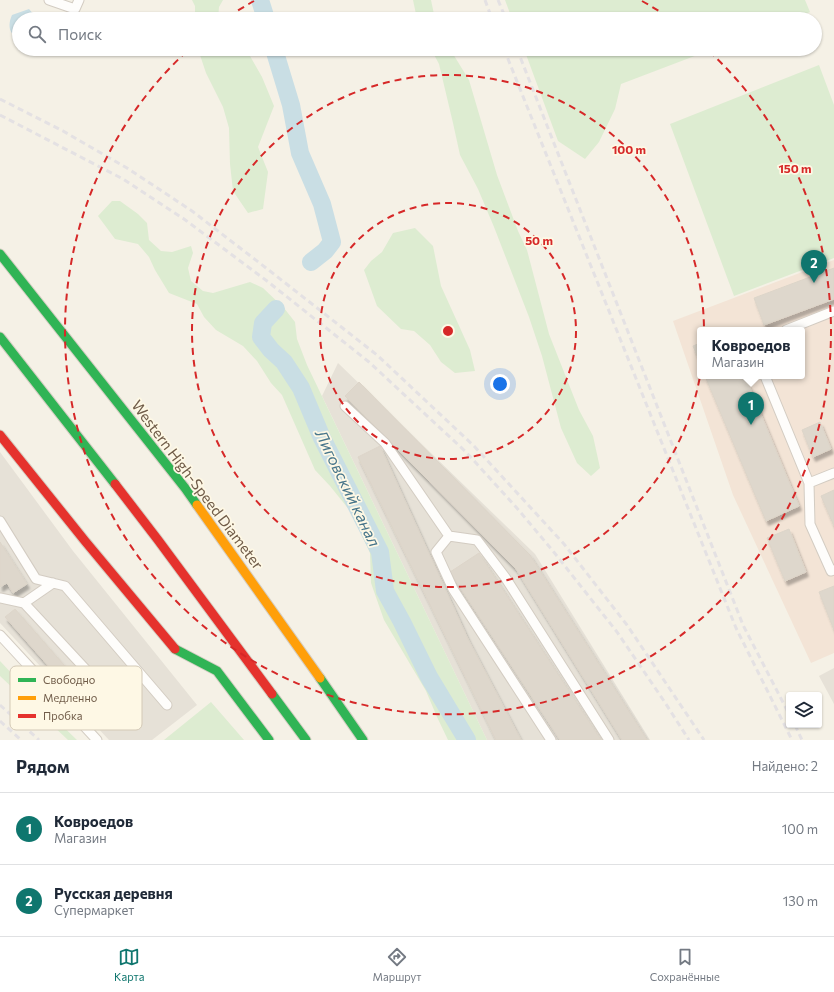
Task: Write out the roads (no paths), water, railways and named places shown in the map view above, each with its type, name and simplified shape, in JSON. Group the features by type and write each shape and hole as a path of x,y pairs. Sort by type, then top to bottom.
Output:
{"main road":[{"name":"Western High-Speed Diameter","path":"0,254 185,488 363,740"},
{"path":"0,337 158,540 306,740"},
{"path":"0,435 85,541 176,650 217,670 269,740"}],"lane":[{"path":"49,0 75,9 79,0"},
{"path":"794,327 834,311"},
{"path":"766,379 809,483 810,524 830,571 834,570"},
{"path":"345,406 385,443 449,536 478,540 505,577 609,740"},
{"path":"809,483 834,473"},
{"path":"0,521 36,579 65,586 134,666"},
{"path":"449,536 436,552 454,589 551,740"},
{"path":"24,603 53,583"},
{"path":"0,598 24,603 83,666"},
{"path":"0,635 29,666"},
{"path":"142,676 167,705"},
{"path":"88,730 97,740"}],"waterway":[{"name":"Лиговский канал","path":"260,0 264,12"},
{"name":"Лиговский канал","path":"276,56 291,105 300,153 322,204 332,242 325,251 311,262"},
{"name":"Лиговский канал","path":"276,309 263,323 261,337 271,350 284,362 301,388 322,438 380,552 385,591 429,677 467,740"}],"railway":[{"path":"485,0 489,12"},
{"path":"498,0 503,12"},
{"path":"507,56 736,628 792,740"},
{"path":"520,56 743,625 786,708"},
{"path":"0,99 63,131 127,168 192,211 377,355 474,446 564,544 627,625 704,740"},
{"path":"0,115 123,179 184,219 267,281 369,362 466,452 516,507 617,632 689,740"},
{"path":"0,705 10,714"},
{"path":"0,721 21,740"},
{"path":"796,728 802,740"},
{"path":"28,730 39,740"}],"place":[{"name":"Русская деревня","path":"814,283"},
{"name":"Ковроедов","path":"751,425"}]}
